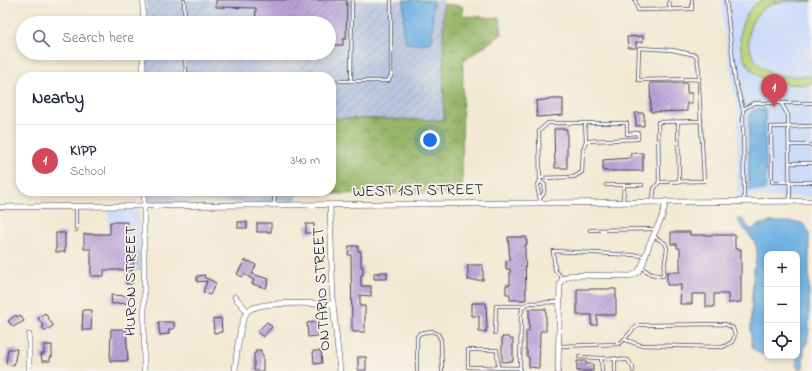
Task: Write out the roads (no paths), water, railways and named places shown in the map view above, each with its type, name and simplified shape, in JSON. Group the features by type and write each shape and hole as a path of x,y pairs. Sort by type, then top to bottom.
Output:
{"street":[{"path":"143,0 143,16"},
{"path":"143,60 143,72"},
{"name":"HURON STREET","path":"144,196 144,371"},
{"name":"WEST 1ST STREET","path":"0,207 330,206 540,200 623,202 744,200 812,201"},
{"path":"558,371 560,283 563,278 571,275 635,275 641,268 662,217 666,201"},
{"name":"ONTARIO STREET","path":"330,206 333,304 340,371"},
{"path":"235,297 247,311"},
{"path":"235,371 243,319 247,311 255,306 276,304 333,304"},
{"path":"29,335 29,371"}],"lane":[{"path":"184,0 185,16"},
{"path":"351,81 352,0"},
{"path":"336,81 388,81 391,76 391,0"},
{"path":"635,0 638,10 692,9 692,0"},
{"path":"669,0 670,10"},
{"path":"726,0 734,80 743,109 744,200"},
{"path":"659,182 704,181 699,79 700,65 696,55 672,50 639,48 638,80 699,79"},
{"path":"185,60 186,72"},
{"path":"743,109 754,103 812,103"},
{"path":"781,103 788,115 790,200"},
{"path":"654,201 654,190 659,182 658,122 701,121"},
{"path":"678,122 679,181"},
{"path":"540,179 574,176 582,172 582,150 586,141 585,123"},
{"path":"540,200 537,192 537,185 540,179 539,131 548,124 626,123 627,134 638,133 638,139 586,141"},
{"path":"812,126 771,127 772,182 812,182"},
{"path":"789,145 812,145"},
{"path":"790,163 812,163"},
{"path":"540,179 545,185 544,193 540,200"},
{"path":"606,185 642,185"},
{"path":"623,202 624,185"},
{"path":"274,205 275,196"},
{"path":"76,207 76,230"},
{"path":"590,230 656,229"},
{"path":"641,268 651,274 663,276 667,248 665,243 653,236"},
{"path":"563,278 555,270 554,251 645,256"},
{"path":"495,333 496,306 523,306 530,302 559,302"},
{"path":"468,367 520,369 521,314 523,306"},
{"path":"559,346 619,344 626,340 634,327 640,325 725,324 733,328 735,335 732,342 723,347 640,345 626,340"},
{"path":"417,371 417,337 420,333 432,331 438,334 441,340 442,371"},
{"path":"468,371 468,350 497,350 498,367"},
{"path":"578,358 614,358 628,360 633,368 633,371"},
{"path":"601,358 602,371"},
{"path":"614,358 615,371"}],"water":[{"path":"404,0 433,0 432,42 417,44 406,43 403,33"},
{"path":"765,109 766,187 764,190 749,190 749,117 752,111"},
{"path":"741,218 750,229 770,222 802,223 809,233 809,329 807,343 804,349 803,368 797,368 796,359 800,359 800,251 764,251 764,354 757,352 753,349 752,343 751,310 757,250 754,241 742,227 738,219"}],"place":[{"name":"KIPP","path":"774,107"}]}
